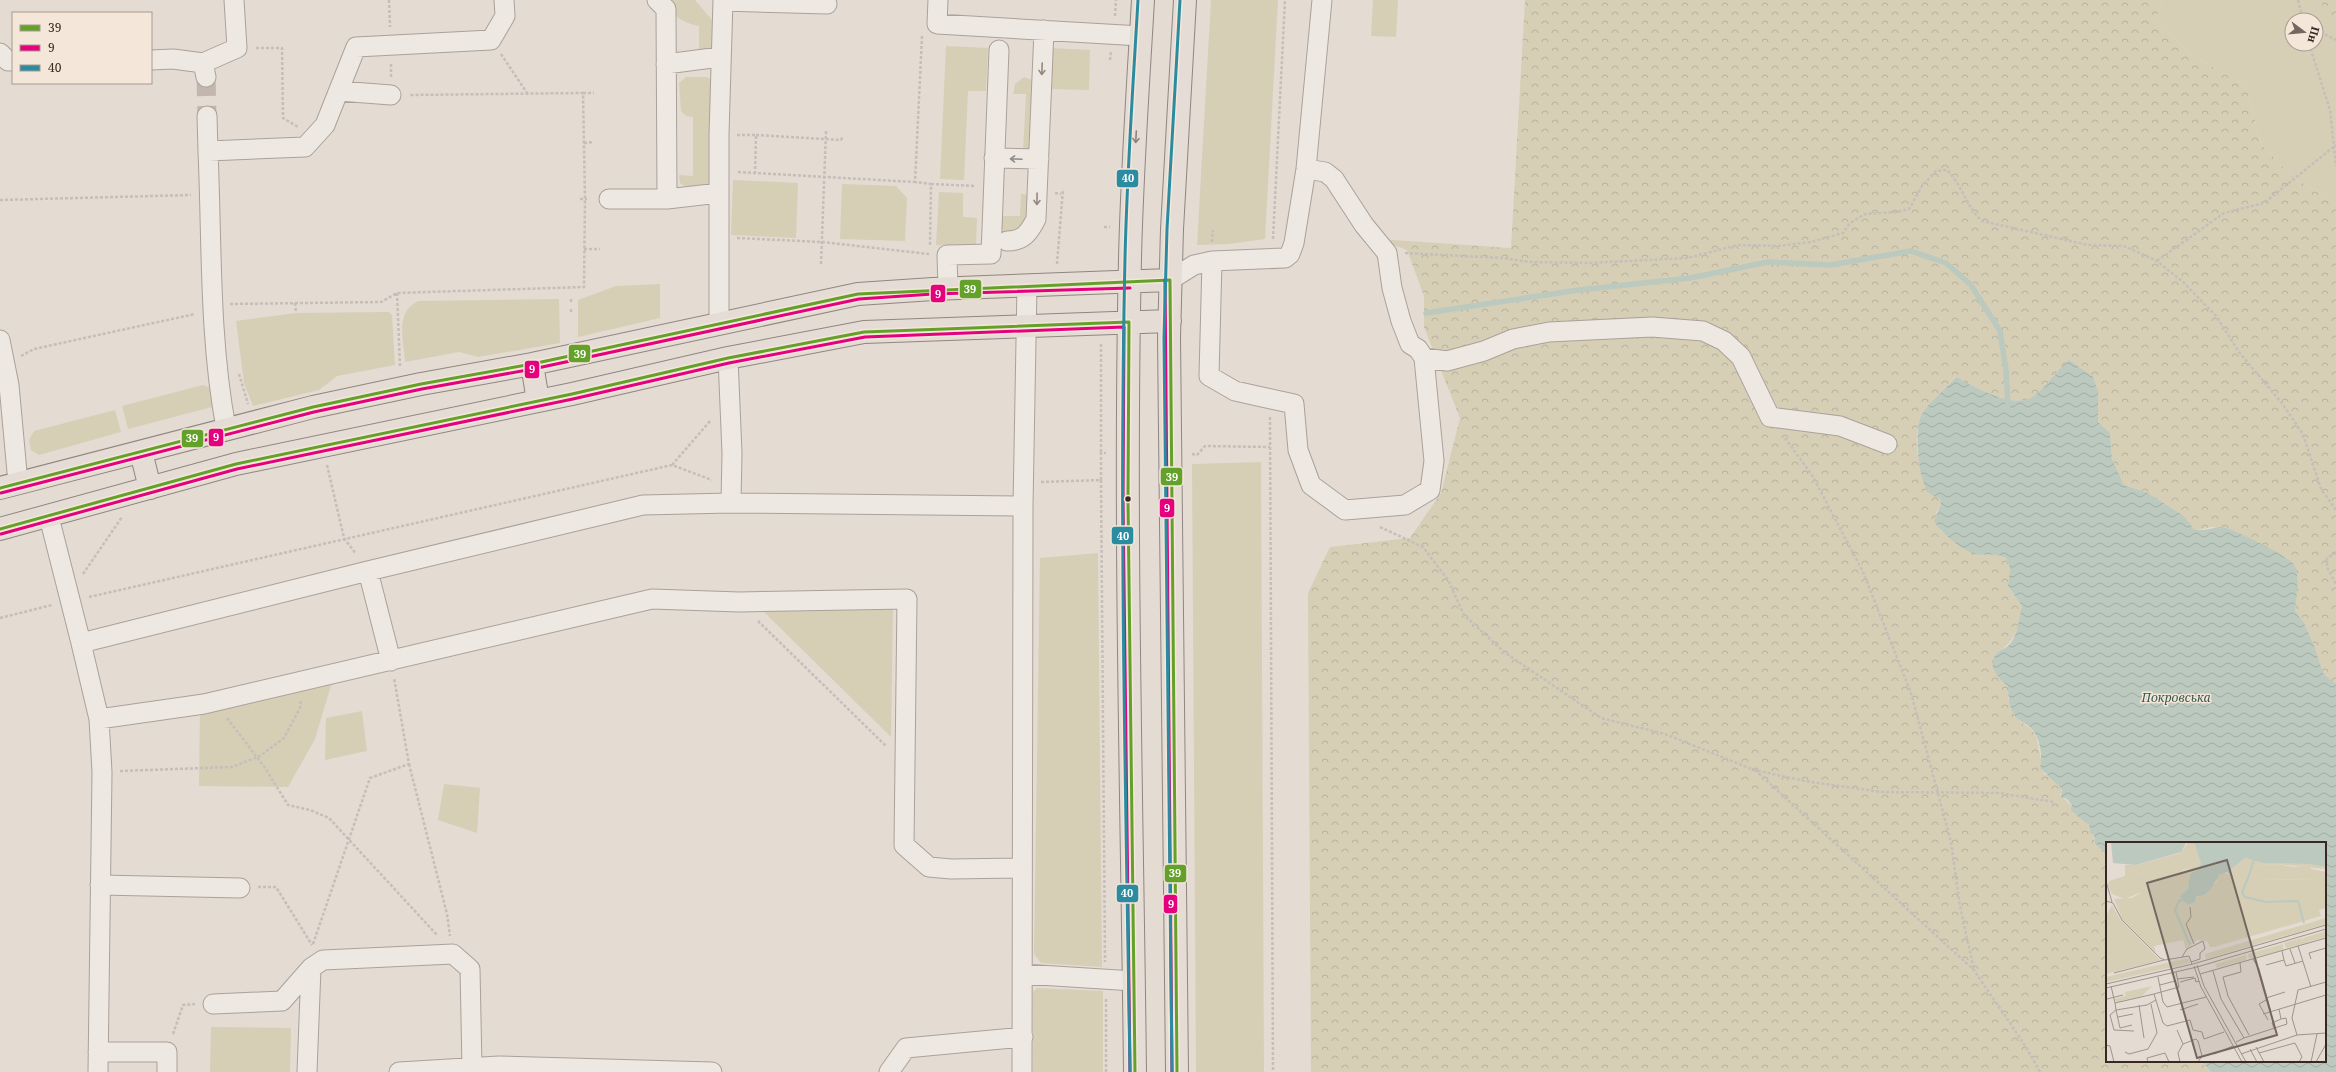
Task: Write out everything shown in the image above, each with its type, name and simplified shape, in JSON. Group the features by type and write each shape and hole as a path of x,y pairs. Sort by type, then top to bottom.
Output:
{"main road":[{"path":"1134,1072 1128,515 1129,322 1143,0"},
{"path":"1177,1072 1170,280 1185,0"},
{"path":"9,485 141,452 226,428 413,386 532,364 858,294 948,288 1130,283 1170,280"},
{"path":"0,529 49,517 236,464 538,402 728,358 864,332 1170,321"},
{"path":"532,364 538,402"},
{"path":"141,452 150,488"}],"street":[{"path":"152,60 173,59 204,70 238,48 234,0"},
{"path":"208,151 305,147 325,125 356,47 491,40 505,16 504,0"},
{"path":"657,0 666,9 667,199"},
{"path":"938,0 937,24 1141,36"},
{"path":"1170,280 1194,266 1212,261 1272,260 1285,258 1290,254 1294,243 1306,169 1322,0"},
{"path":"719,324 718,237 720,3 827,4"},
{"path":"1007,241 1016,241 1028,235 1036,219 1044,30"},
{"path":"948,288 947,255 991,254 999,50"},
{"path":"0,53 8,61 12,61"},
{"path":"666,64 720,57"},
{"path":"338,91 391,96"},
{"path":"207,116 210,195 225,309 217,375 226,428"},
{"path":"994,158 1038,160"},
{"path":"1306,169 1325,172 1334,179 1364,225 1387,253 1392,288 1401,322 1410,344 1424,358 1446,361 1484,351 1513,339 1549,332 1652,327 1703,331 1724,341 1741,357 1770,417 1840,426 1887,444"},
{"path":"609,199 667,199 719,193"},
{"path":"1212,261 1209,376 1235,391 1294,404 1298,450 1311,485 1346,510 1405,505 1430,490 1434,461 1424,358"},
{"path":"1022,1072 1023,482 1027,285"},
{"path":"0,340 6,366 9,485"},
{"path":"728,358 731,399 731,495"},
{"path":"81,643 368,571 644,505 731,495 1023,506"},
{"path":"49,517 99,719 102,772 98,1072"},
{"path":"368,571 391,661"},
{"path":"99,719 213,702 652,599 739,602 908,599 904,845 929,867 951,869 1022,868"},
{"path":"100,885 240,888"},
{"path":"213,1004 282,1002 311,968 323,960 453,953 470,969 472,1068"},
{"path":"307,1072 311,968"},
{"path":"1022,974 1134,981"},
{"path":"889,1072 906,1048 1022,1037"},
{"path":"98,1052 167,1052 167,1072"},
{"path":"399,1072 472,1068 712,1072"}],"path":[{"path":"389,0 391,96 594,94"},
{"path":"1272,260 1286,0"},
{"path":"2298,0 2301,12"},
{"path":"915,182 922,28 937,24"},
{"path":"2324,34 2336,40"},
{"path":"491,40 527,94"},
{"path":"238,48 282,48 283,118 314,137"},
{"path":"2312,52 2330,110 2336,166"},
{"path":"6,366 34,349 225,309 295,303 381,302 397,293 584,287 583,93"},
{"path":"821,264 826,131"},
{"path":"719,134 841,140 843,136"},
{"path":"756,135 755,173 825,176 931,184 930,260"},
{"path":"584,143 594,142"},
{"path":"2156,261 2224,213 2264,203 2333,149 2336,145"},
{"path":"1387,253 1503,258 1529,262 1623,262 1687,258 1738,245 1778,246 1811,242 1843,233 1850,223 1865,214 1896,212 1909,209 1922,186 1936,171 1947,170 1957,180 1970,210 1982,221 2088,245 2124,246 2156,261 2183,282 2216,316 2239,352 2281,402 2303,434 2321,489 2336,510"},
{"path":"1057,266 1062,189"},
{"path":"0,200 210,195"},
{"path":"1104,227 1110,227"},
{"path":"718,237 822,242 930,254"},
{"path":"584,249 600,249"},
{"path":"397,293 400,366"},
{"path":"571,297 571,302"},
{"path":"295,303 296,313"},
{"path":"1101,337 1106,1072"},
{"path":"238,366 249,408"},
{"path":"1270,398 1273,1072"},
{"path":"71,601 672,465 731,399"},
{"path":"1770,417 1812,475 1863,572 1911,693 1951,842 1960,906 1974,970"},
{"path":"1192,454 1197,455 1205,446 1270,447"},
{"path":"1101,453 1106,453"},
{"path":"326,462 344,538 368,571"},
{"path":"672,465 731,495"},
{"path":"1023,482 1101,480"},
{"path":"1374,524 1423,547 1448,580 1464,615 1504,652 1602,718 1665,734 1754,770 1805,781 1881,792 1999,793 2054,802"},
{"path":"2336,553 2327,558 2327,567 2336,584"},
{"path":"739,602 905,764"},
{"path":"391,661 409,764 447,914 453,953"},
{"path":"102,772 232,767 257,757 284,738 300,708 304,681"},
{"path":"213,702 257,757 288,805 310,810 329,818 348,842 453,953"},
{"path":"311,968 312,945 370,778 409,764"},
{"path":"1754,770 1974,970 1998,1008 2023,1040 2040,1072"},
{"path":"240,888 276,887 312,945"},
{"path":"167,1052 183,1005 213,1004"}],"green space":[{"path":"664,0 695,0 717,26 716,50 699,54 699,26 687,23 678,18 671,11"},
{"path":"1211,0 1278,0 1265,239 1229,244 1197,245"},
{"path":"1373,0 1398,0 1396,37 1371,36"},
{"path":"1525,0 2163,0 2156,18 2188,53 2246,86 2261,144 2294,178 2336,203 2336,684 2323,673 2304,623 2295,611 2297,577 2269,552 2250,539 2227,530 2214,527 2199,530 2194,529 2184,516 2146,492 2124,485 2112,459 2110,433 2098,422 2098,411 2069,360 2060,368 2040,392 2027,400 2017,401 1995,396 1955,377 1923,412 1918,426 1917,436 1918,456 1923,476 1930,494 1940,499 1941,504 1936,513 1941,531 1977,555 1998,554 2006,558 2010,568 2008,586 2022,606 2016,633 2009,643 1997,653 2008,686 2008,699 2021,722 2030,728 2036,735 2044,774 2050,776 2062,789 2060,795 2072,806 2082,821 2089,824 2090,833 2094,835 2094,840 2106,854 2106,1062 2201,1062 2211,1072 1311,1072 1308,593 1330,547 1410,538 1441,493 1460,418 1424,327 1424,296 1407,250 1378,239 1511,248"},
{"path":"2163,0 2336,0 2336,203 2294,178 2261,144 2246,86 2188,53 2156,18"},
{"path":"2320,0 2336,0 2336,23 2330,22"},
{"path":"946,46 988,48 986,91 968,91 964,180 940,179"},
{"path":"1050,48 1090,50 1089,90 1049,89"},
{"path":"686,77 706,77 711,79 712,178 708,186 689,189 680,183 679,175 693,176 693,117 686,116 681,111 679,83"},
{"path":"1024,77 1035,81 1034,154 1023,154 1026,94 1013,94 1015,84"},
{"path":"733,180 798,183 796,238 731,235"},
{"path":"842,184 896,186 907,198 905,241 840,239"},
{"path":"939,192 963,193 963,217 977,218 976,246 936,245"},
{"path":"1021,194 1032,195 1031,216 1014,233 1004,231 1000,227 1000,219 1004,216 1020,216"},
{"path":"660,284 660,318 578,337 578,300 616,286"},
{"path":"559,299 560,343 478,357 459,352 405,362 402,336 403,319 411,306 419,301"},
{"path":"389,312 392,315 395,365 337,376 319,390 253,406 244,383 236,321 296,313"},
{"path":"203,385 213,389 216,406 128,429 122,406"},
{"path":"115,410 121,432 39,455 31,450 29,440 34,431"},
{"path":"1261,462 1264,1072 1196,1072 1192,464"},
{"path":"1098,553 1102,967 1041,963 1034,954 1040,558"},
{"path":"893,607 891,737 763,611"},
{"path":"333,679 315,739 288,787 199,786 200,711"},
{"path":"362,711 367,751 325,760 326,718"},
{"path":"444,784 480,788 477,833 438,820"},
{"path":"1037,988 1103,991 1103,1072 1033,1072 1033,992"},
{"path":"211,1027 291,1028 290,1072 210,1072"}],"water":[{"name":"Покровська","path":"2069,360 2093,377 2098,392 2098,422 2110,433 2112,459 2124,485 2146,492 2184,516 2194,529 2201,530 2223,527 2229,529 2274,551 2295,566 2297,594 2295,611 2304,623 2323,673 2336,684 2336,1072 2211,1072 2202,1062 2326,1062 2326,842 2106,842 2106,854 2095,843 2094,835 2090,833 2089,824 2071,811 2072,805 2067,799 2061,797 2062,789 2040,768 2041,752 2036,736 2030,727 2015,716 2009,701 2008,686 1997,675 1993,667 1994,658 1997,653 2009,645 2015,636 2022,606 2008,586 2010,568 2006,558 1996,555 1979,555 1967,551 1947,536 1934,521 1941,504 1940,499 1930,494 1925,487 1918,456 1919,423 1921,416 1928,406 1956,377 1994,396 2016,401 2026,400 2039,392"}],"waterway":[{"path":"1426,313 1579,290 1690,278 1768,262 1830,265 1911,251 1946,263 1971,285 2000,331 2006,370 2008,405"}],"tunnel":[{"path":"206,77 207,116"}],"transit line":[{"name":"40","path":"1130,1072 1123,564 1123,360 1127,194 1138,0"},
{"name":"40","path":"1172,1072 1164,338 1167,229 1180,0"},
{"name":"9","path":"1165,280 1172,1072"},
{"name":"39","path":"0,488 313,407 421,384 532,364 858,294 1170,280 1177,1072"},
{"name":"9","path":"1,493 314,412 422,389 533,369 859,299 933,294 1130,288"},
{"name":"39","path":"0,529 236,464 572,394 728,358 864,332 1129,322 1128,499 1135,1072"},
{"name":"9","path":"1,534 237,469 573,399 729,363 865,337 1124,327 1123,499 1130,1072"}]}
